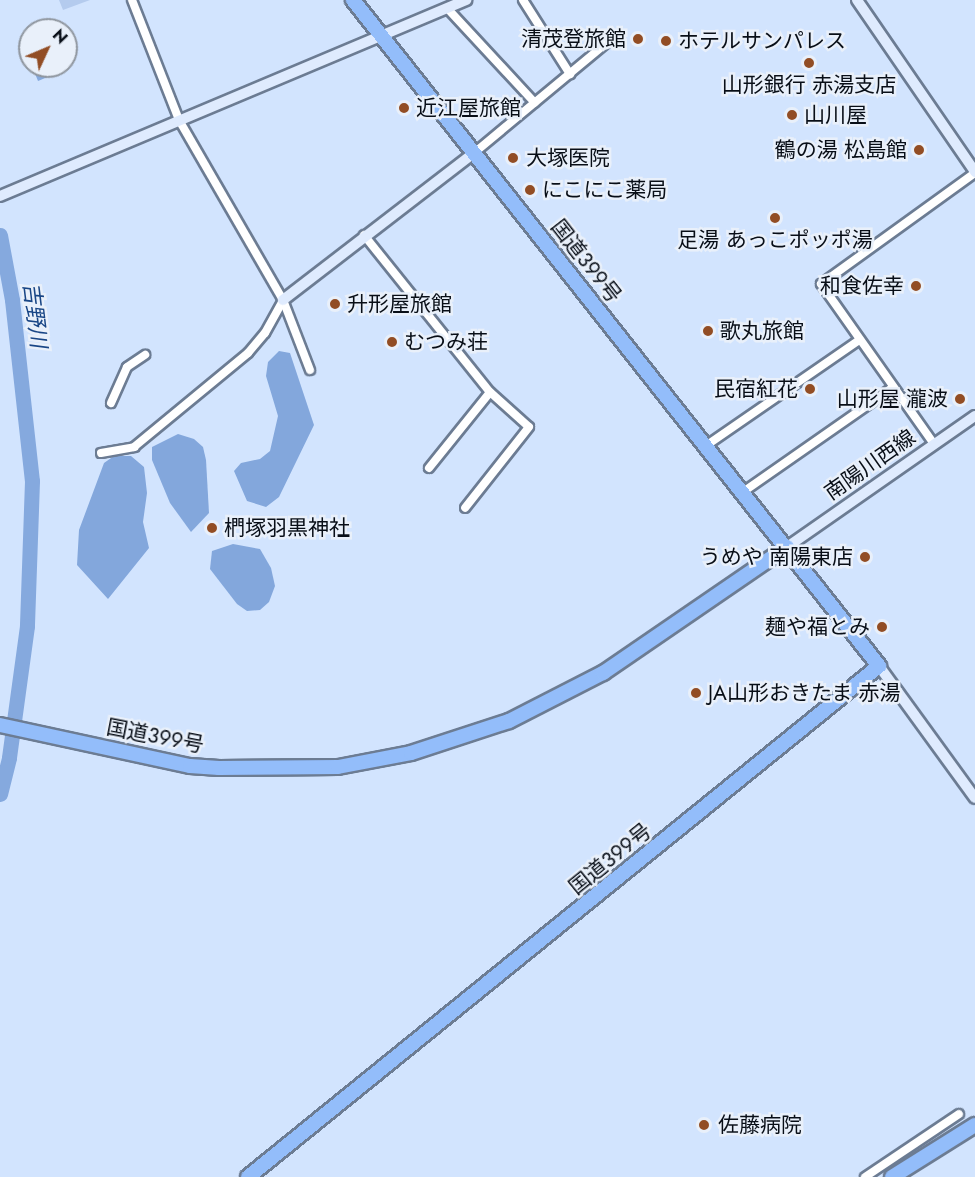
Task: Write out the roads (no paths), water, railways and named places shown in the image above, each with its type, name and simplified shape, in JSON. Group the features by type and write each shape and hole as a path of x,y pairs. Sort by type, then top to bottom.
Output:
{"highway":[{"name":"国道399号","path":"248,1177 879,666 707,445 353,0"},
{"name":"国道399号","path":"0,725 190,766 219,768 338,767 411,753 509,720 603,673 787,547"},
{"path":"892,1177 975,1125"}],"street":[{"path":"132,0 179,120 283,300 310,370"},
{"path":"0,196 466,0"},
{"path":"523,0 570,74"},
{"path":"857,0 975,173 820,284 934,444"},
{"path":"447,8 535,103"},
{"path":"101,453 134,447 248,353 265,333 283,300 364,235 474,153 609,41"},
{"path":"364,235 490,392 529,427 465,508"},
{"path":"707,445 859,340"},
{"path":"111,403 128,367 145,355"},
{"path":"743,492 892,388"},
{"path":"429,468 490,392"},
{"name":"南陽川西線","path":"787,547 975,416"},
{"path":"879,666 975,798"},
{"path":"865,1177 959,1114"}],"waterway":[{"name":"吉野川","path":"0,235 12,300 32,481 27,626 9,758 0,794"}],"place":[{"name":"清茂登旅館","path":"638,39"},
{"name":"ホテルサンパレス","path":"666,41"},
{"name":"山形銀行 赤湯支店","path":"809,63"},
{"name":"近江屋旅館","path":"404,108"},
{"name":"山川屋","path":"792,115"},
{"name":"鶴の湯 松島館","path":"919,150"},
{"name":"大塚医院","path":"513,158"},
{"name":"にこにこ薬局","path":"530,190"},
{"name":"足湯 あっこポッポ湯","path":"775,218"},
{"name":"和食佐幸","path":"916,286"},
{"name":"升形屋旅館","path":"335,304"},
{"name":"歌丸旅館","path":"708,331"},
{"name":"むつみ荘","path":"392,342"},
{"name":"民宿紅花","path":"810,389"},
{"name":"山形屋 瀧波","path":"960,399"},
{"name":"椚塚羽黒神社","path":"212,528"},
{"name":"うめや 南陽東店","path":"865,557"},
{"name":"麺や福とみ","path":"882,627"},
{"name":"JA山形おきたま 赤湯","path":"696,693"},
{"name":"佐藤病院","path":"704,1125"}]}
